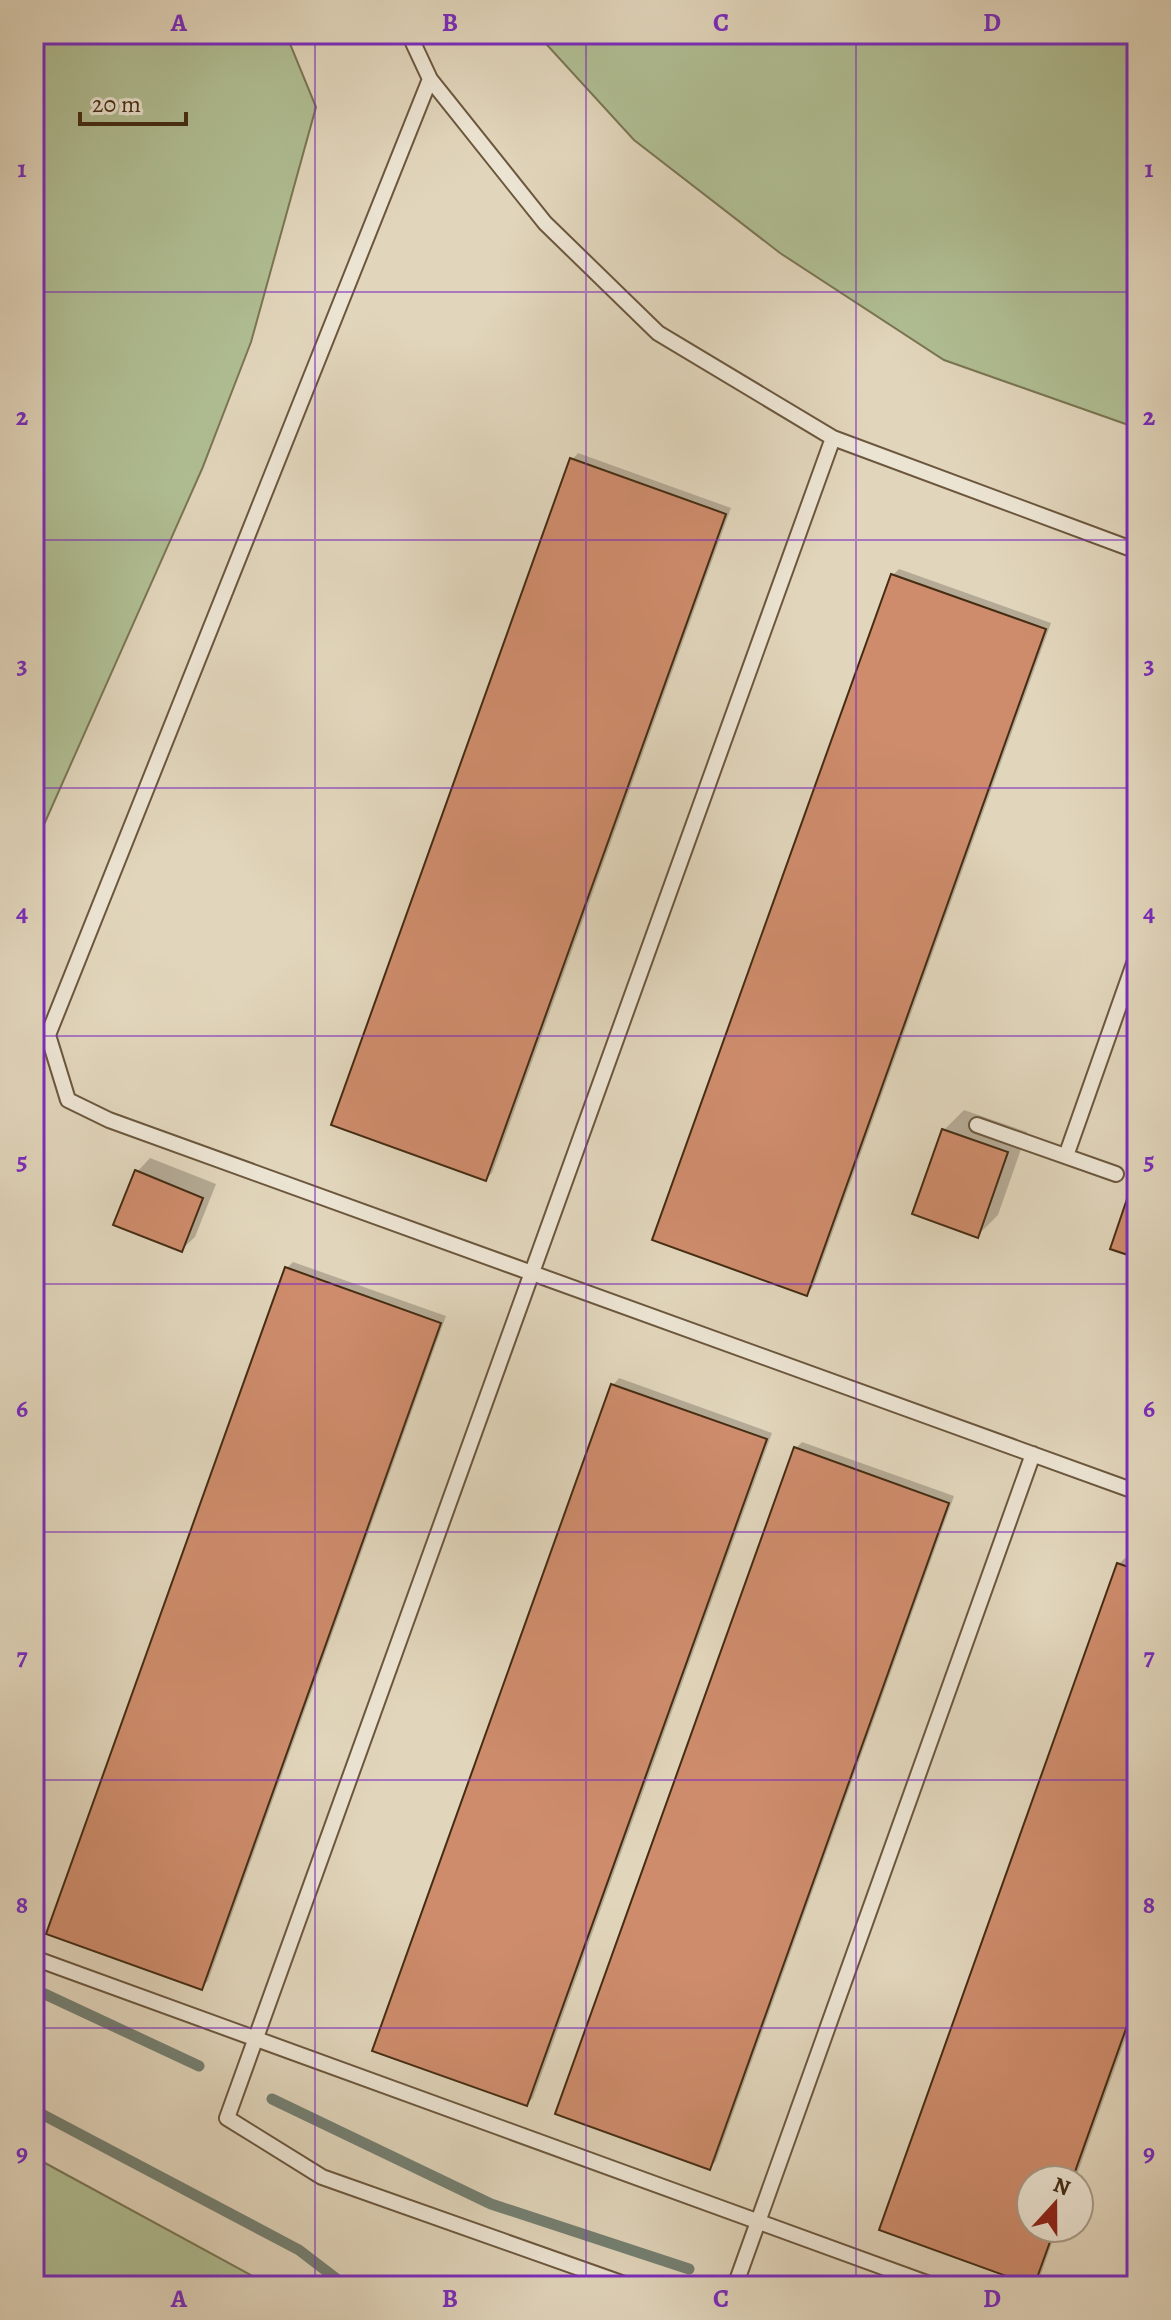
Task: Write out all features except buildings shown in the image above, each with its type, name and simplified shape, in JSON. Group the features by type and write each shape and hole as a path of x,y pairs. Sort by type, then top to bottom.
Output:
{"lane":[{"path":"409,34 430,79 545,223 658,333 833,438 1137,551"},
{"path":"430,79 48,1035 68,1100 109,1120 1137,1492"},
{"path":"630,2286 322,2177 227,2118 833,438"},
{"path":"1066,1156 1137,955"},
{"path":"977,1125 1116,1174"},
{"path":"735,2286 1033,1454"},
{"path":"34,1958 935,2286"}],"green space":[{"path":"34,34 286,34 316,107 251,342 202,469 34,847"},
{"path":"537,34 1137,34 1137,428 944,360 780,253 634,140"},
{"path":"34,2157 271,2286 34,2286"}],"waterway":[{"path":"34,1989 199,2066"},
{"path":"272,2099 491,2204 689,2269"},
{"path":"34,2110 299,2250 346,2286"}]}
